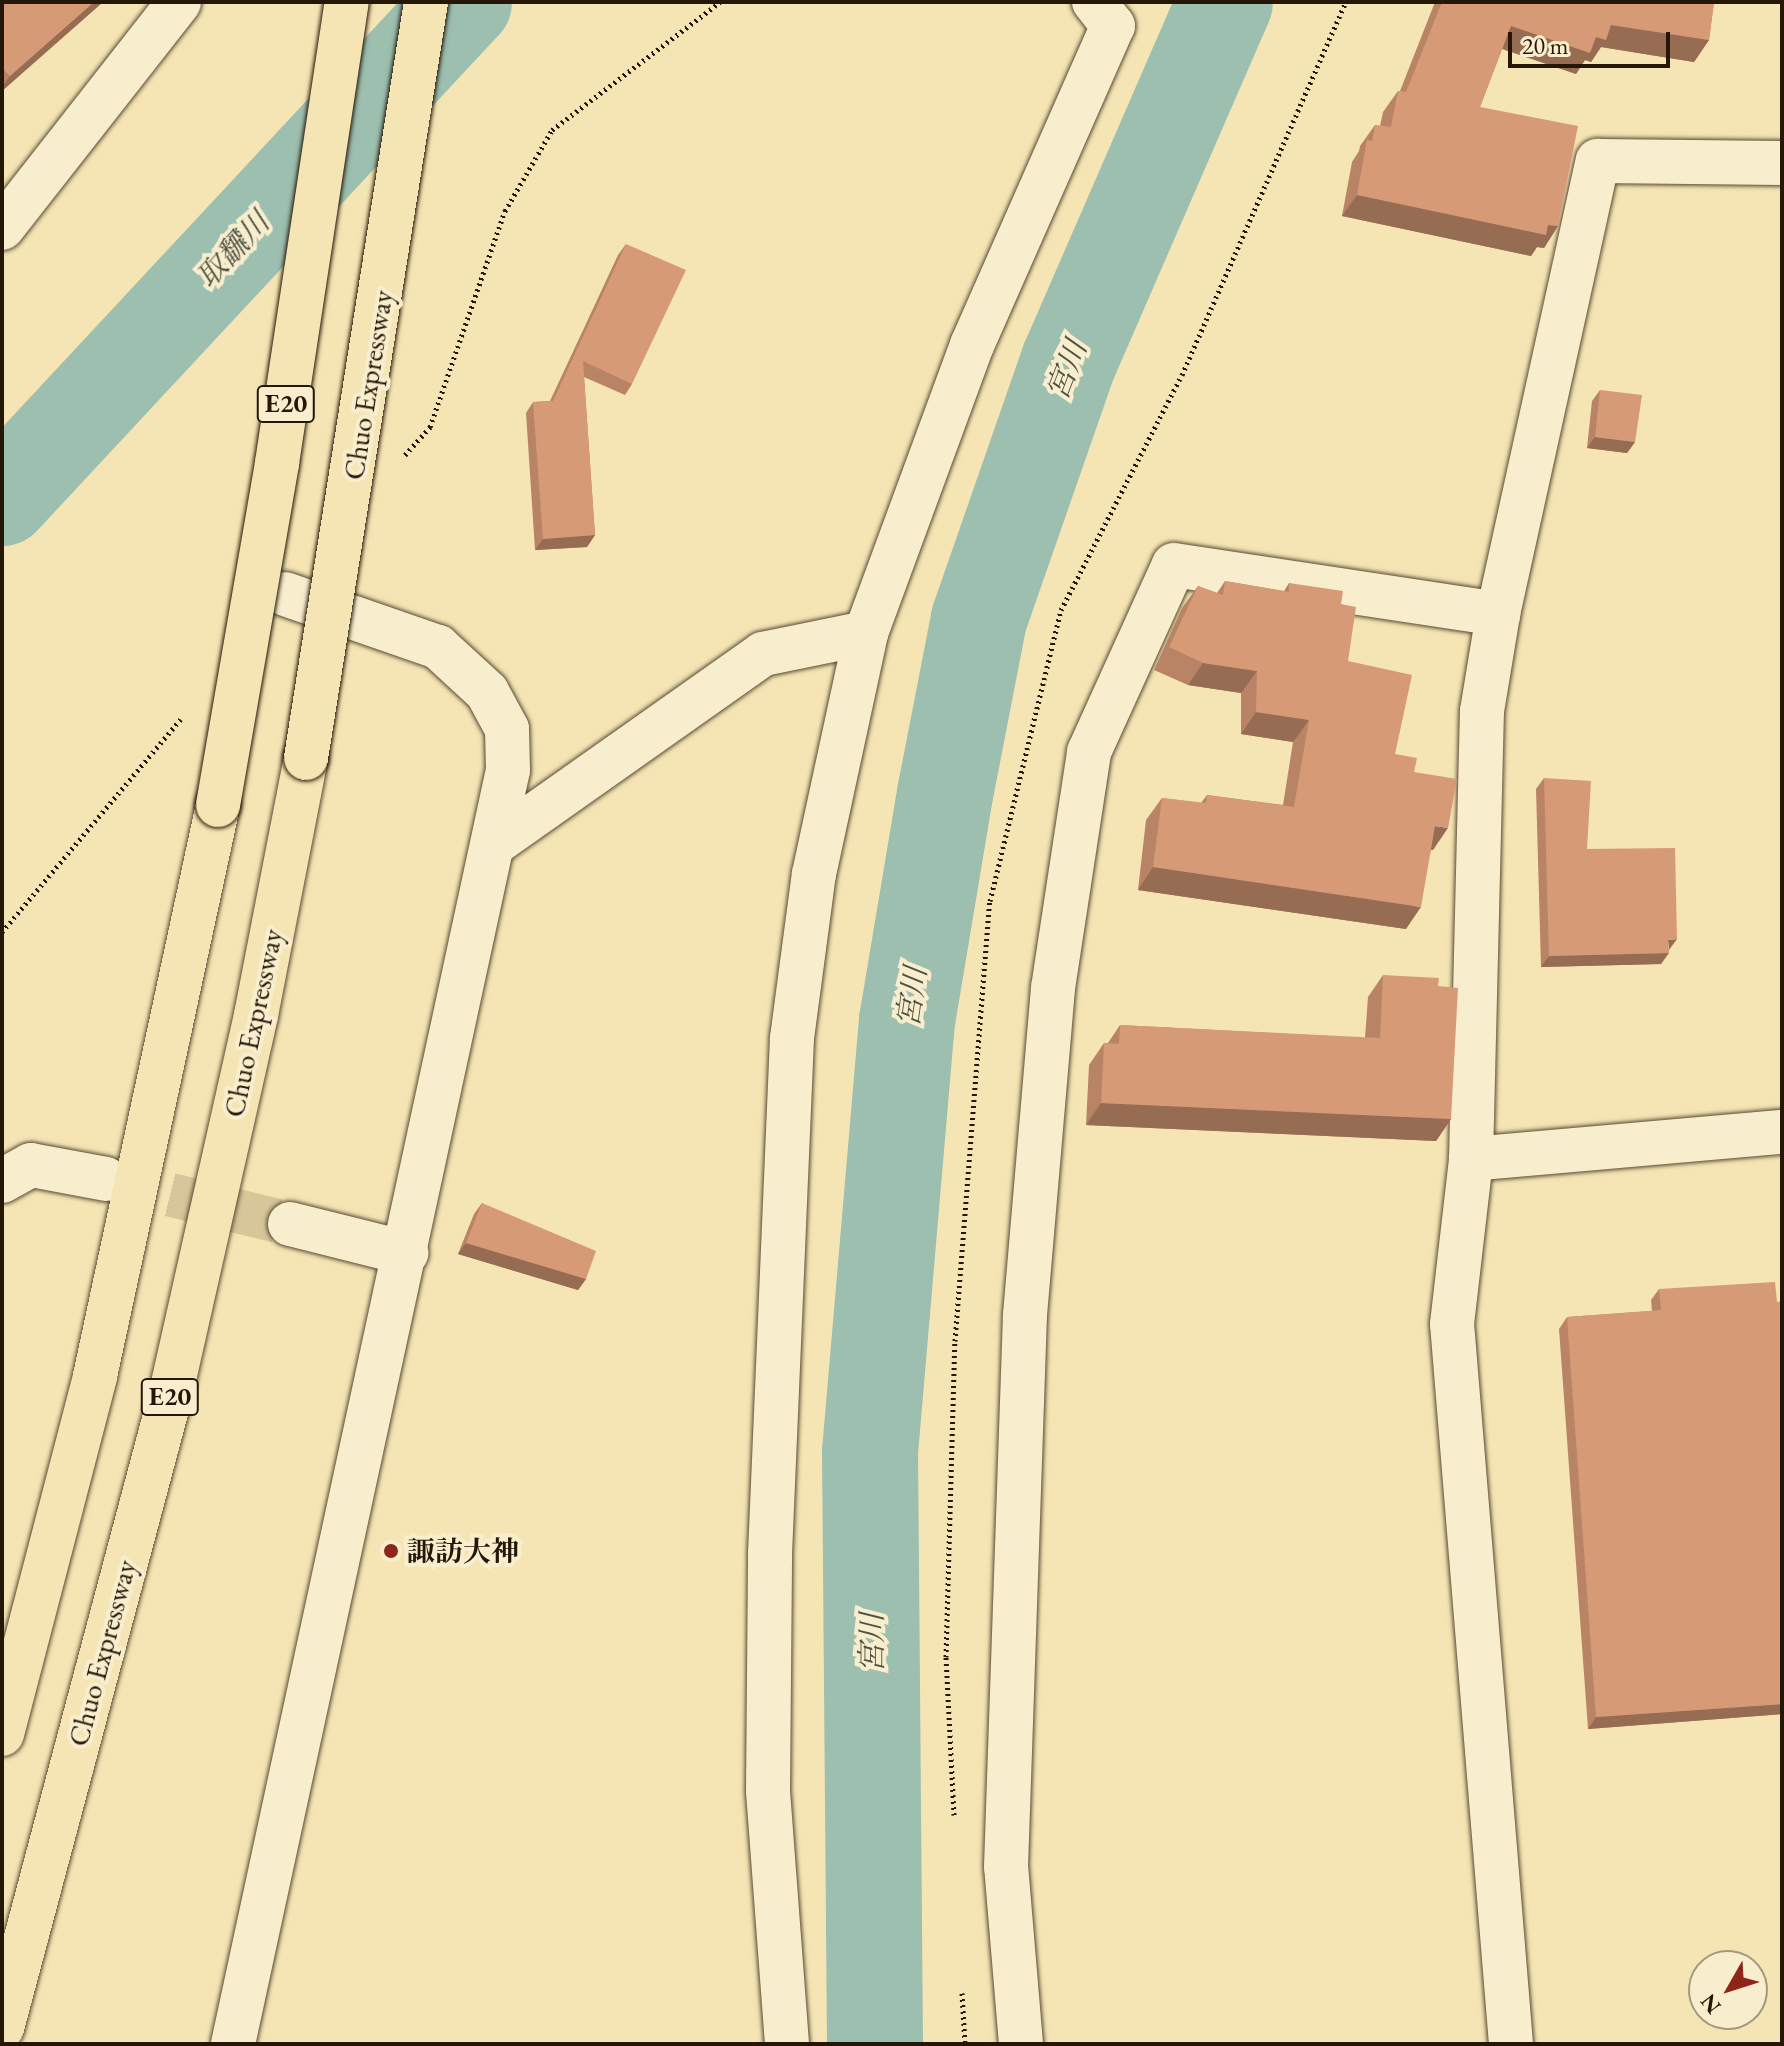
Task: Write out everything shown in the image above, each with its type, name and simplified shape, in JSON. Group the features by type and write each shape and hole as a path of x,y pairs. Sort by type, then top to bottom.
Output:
{"highway":[{"name":"E20","path":"2,1734 95,1376 218,805 277,463 347,2"},
{"name":"Chuo Expressway","path":"2,2028 170,1397 256,1015 306,758 426,2"}],"street":[{"path":"2,228 179,2"},
{"path":"787,2044 768,1791 770,1554 792,1038 814,874 866,633 972,345 1113,26 1094,2"},
{"path":"1511,2044 1452,1324 1471,1159 1482,711 1498,614 1598,161 1782,163"},
{"path":"1021,2044 1006,1867 1025,1315 1053,988 1089,752 1174,565 1498,614"},
{"path":"233,2044 495,843 508,770 507,729 487,692 438,647 285,594"},
{"path":"495,843 763,654 866,633"},
{"path":"1471,1159 1782,1132"},
{"path":"2,1181 31,1165 106,1179"},
{"path":"290,1224 406,1253"},
{"path":"250,1977 263,2044"}],"building":[{"path":"2,2 94,2 10,76 2,68"},
{"path":"1442,2 1714,2 1709,40 1611,25 1606,40 1596,37 1590,53 1511,26 1480,107 1578,126 1558,226 1548,225 1546,235 1357,195 1367,140 1372,141 1375,125 1391,127 1398,91 1406,92"},
{"path":"626,244 686,270 632,384 583,361 595,535 543,539 533,402 553,401"},
{"path":"1600,390 1642,395 1635,442 1595,437"},
{"path":"1225,581 1289,592 1289,583 1343,591 1341,604 1356,607 1348,661 1412,675 1395,754 1417,758 1414,772 1457,779 1448,828 1435,826 1421,907 1153,867 1162,798 1206,803 1207,795 1294,807 1309,720 1256,712 1257,671 1203,663 1169,647 1198,586 1223,595"},
{"path":"1544,778 1591,781 1587,849 1675,848 1677,939 1668,940 1669,953 1549,956"},
{"path":"1383,975 1439,978 1438,986 1458,988 1451,1119 1101,1103 1104,1043 1119,1044 1120,1025 1380,1038"},
{"path":"482,1203 596,1251 586,1279 466,1243"},
{"path":"1775,1282 1777,1302 1782,1301 1782,1704 1596,1717 1567,1317 1661,1310 1659,1289"}],"waterway":[{"name":"取飜川","path":"2,498 464,2"},
{"name":"宮川","path":"875,2044 870,1452 907,1021 945,794 979,619 1069,361 1225,2"}],"tunnel":[{"path":"106,1179 290,1224"}],"place":[{"name":"諏訪大神","path":"391,1551"}]}
